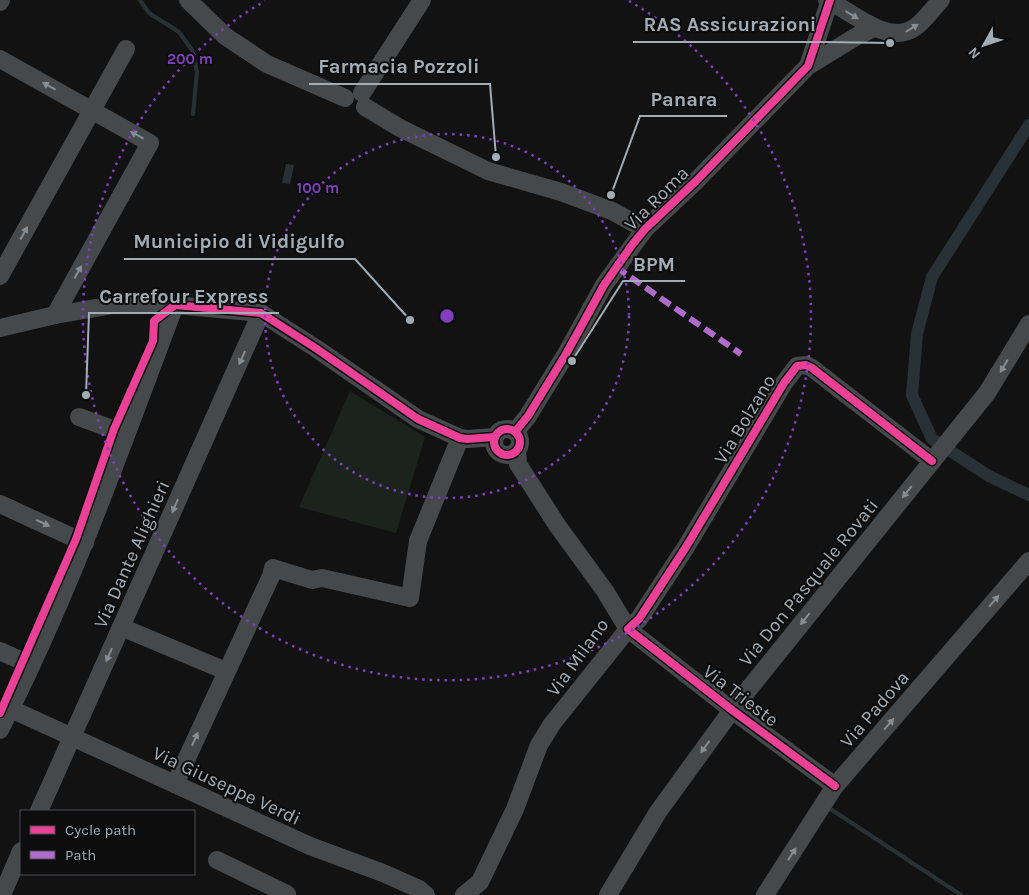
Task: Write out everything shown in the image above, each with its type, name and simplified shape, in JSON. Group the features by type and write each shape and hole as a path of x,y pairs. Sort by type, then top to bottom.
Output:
{"street":[{"path":"188,0 225,36 267,64 357,99 400,128 488,171 595,204 645,229"},
{"path":"357,99 422,0"},
{"name":"Via Roma","path":"808,66 829,0 874,28"},
{"path":"874,28 904,33 916,28 941,0"},
{"name":"Via Roma","path":"515,432 528,416 566,354 604,285 645,229 702,175 808,66 857,36 874,28"},
{"path":"0,276 126,49"},
{"path":"0,59 150,142 55,315"},
{"path":"0,328 55,315 119,304 175,305 261,314 317,349 418,419 460,438 467,439 495,437 497,434 508,429 515,432 520,440 517,450 506,454 499,451 495,445 495,437"},
{"path":"0,730 31,666 85,543 175,305"},
{"name":"Via Dante Alighieri","path":"39,810 261,314"},
{"name":"Via Don Pasquale Rovati","path":"608,895 658,812 732,710 987,392 1029,324"},
{"name":"Via Bolzano","path":"628,629 639,619 686,547 784,383 797,366 806,365 812,368 935,458"},
{"path":"80,417 126,434"},
{"path":"175,784 273,568 312,580 322,578 410,598 418,541 460,438"},
{"name":"Via Milano","path":"464,895 480,882 492,859 526,782 539,745 552,724 628,629 605,591 518,464 517,450"},
{"path":"0,504 85,543"},
{"name":"Via Padova","path":"765,895 835,786 1029,560"},
{"path":"122,627 226,671"},
{"name":"Via Trieste","path":"628,629 732,710 835,786"},
{"path":"0,652 31,666"},
{"name":"Via Giuseppe Verdi","path":"11,709 310,846 383,873 419,889 426,895"},
{"path":"2,895 20,853"},
{"path":"217,860 287,894"},
{"path":"383,873 399,894"}],"shaded area":[{"path":"286,164 294,165 290,184 282,183"},
{"path":"350,391 425,437 396,533 299,507"}],"waterway":[{"path":"140,0 149,13 179,32 192,50 197,72 193,114"},
{"path":"1029,125 932,277 917,334 912,395 932,439 989,476 1029,495"},
{"path":"832,810 961,895"}],"marked path":[{"path":"616,267 741,354"}],"cycle path":[{"path":"515,432 528,416 566,354 604,285 632,245 645,229 696,181 808,66 830,0"},
{"path":"0,713 76,539 114,429 153,341 154,321 175,305 261,313 418,419 460,438 495,437"},
{"path":"835,786 732,710 628,629 639,619 686,547 784,383 797,366 806,365 812,368 932,461"},
{"path":"507,429 516,433 520,442 516,451 507,455 498,451 494,442 498,433 507,429"}],"place":[{"name":"RAS Assicurazioni","path":"890,43"},
{"name":"Farmacia Pozzoli","path":"496,157"},
{"name":"Panara","path":"611,195"},
{"name":"Municipio di Vidigulfo","path":"410,320"},
{"name":"BPM","path":"572,361"},
{"name":"Carrefour Express","path":"86,395"}]}
